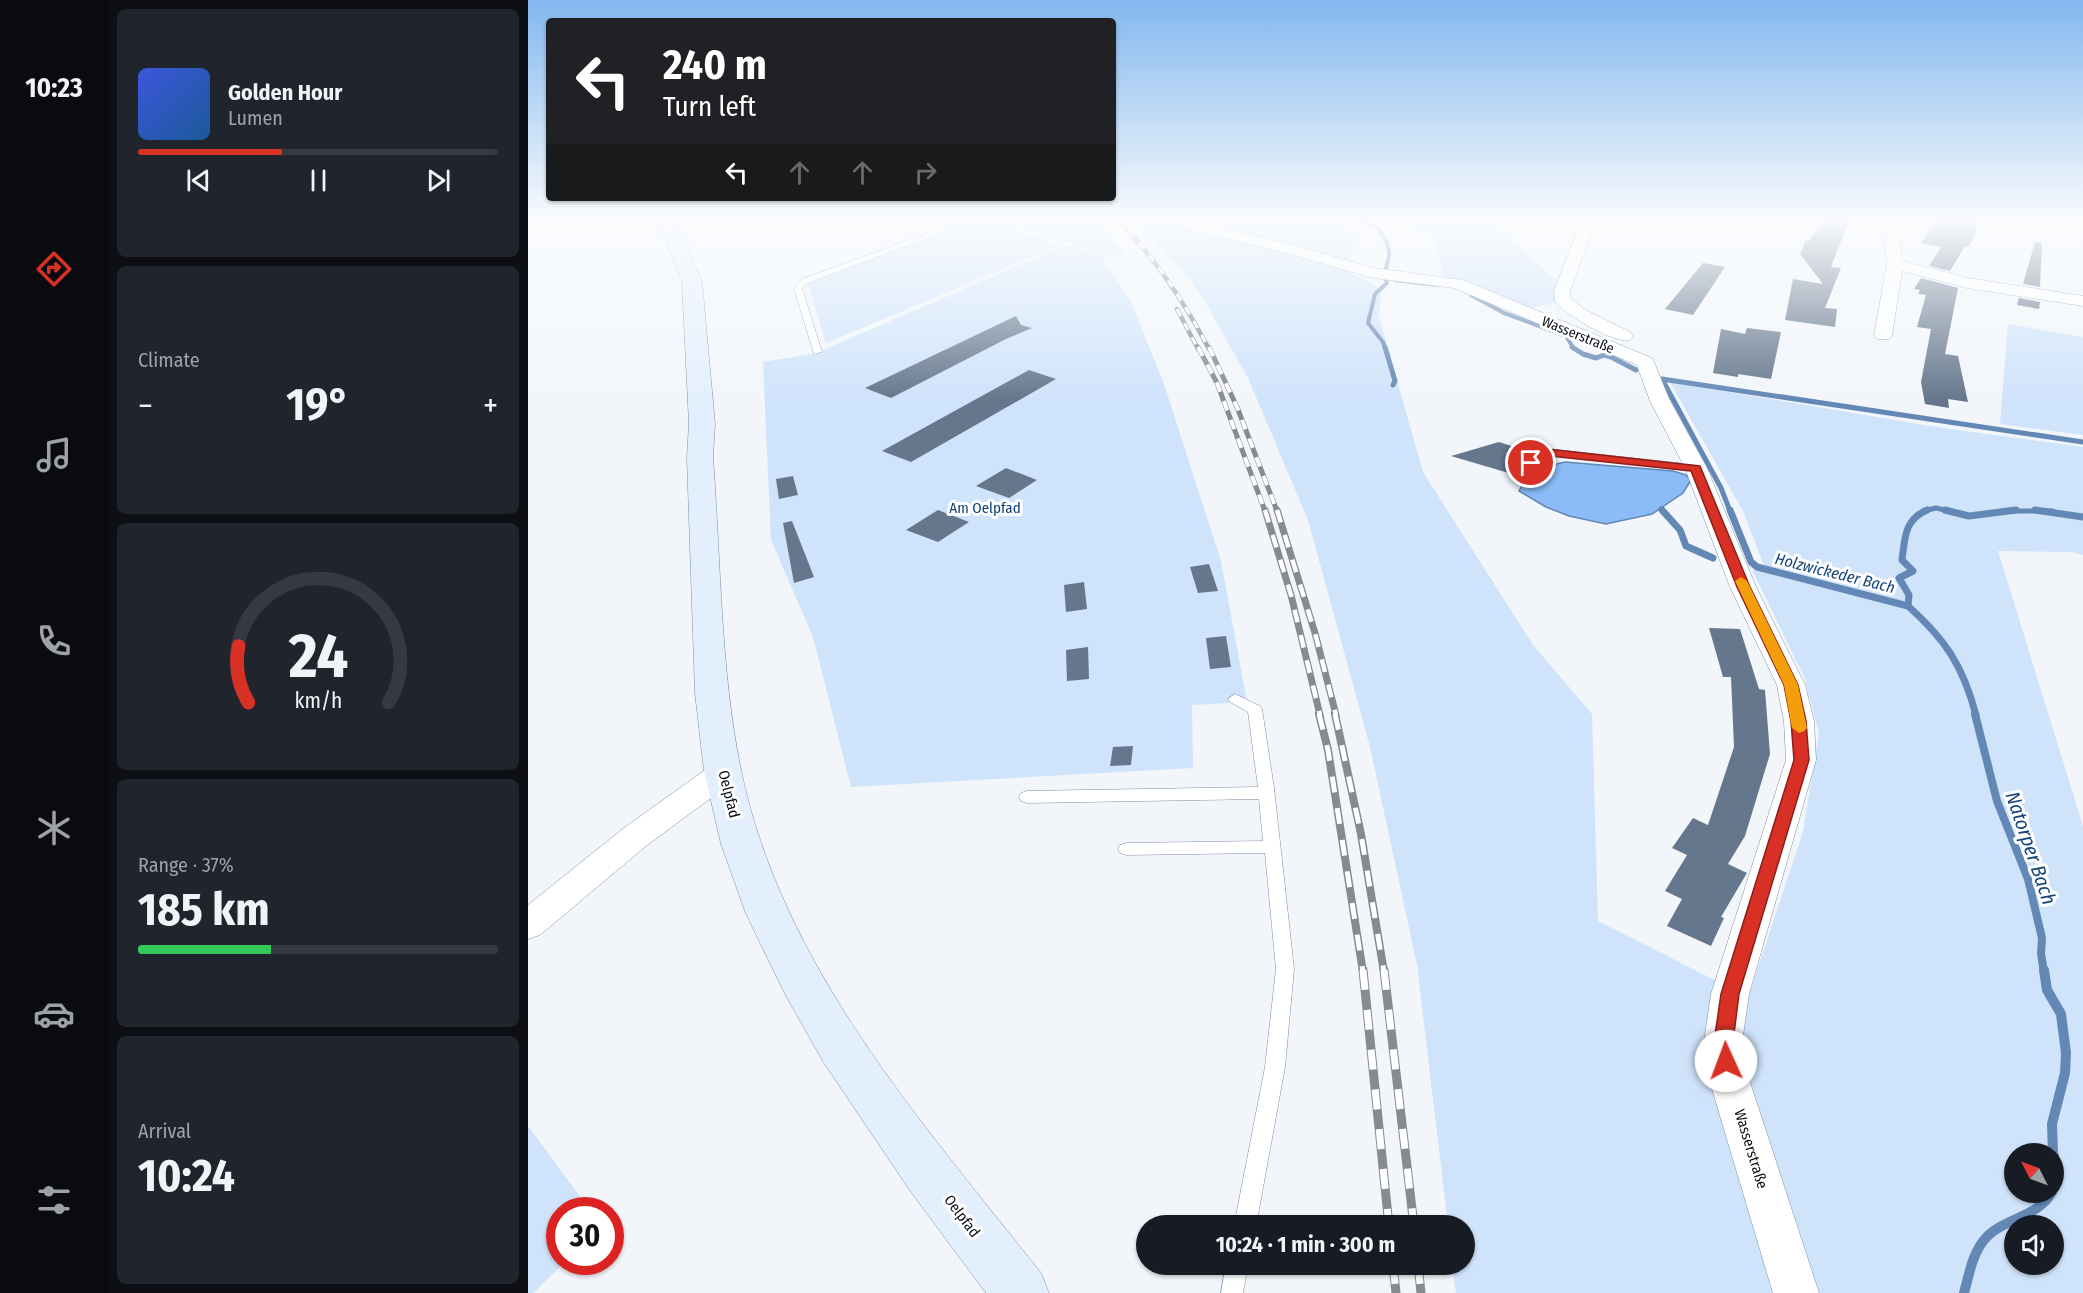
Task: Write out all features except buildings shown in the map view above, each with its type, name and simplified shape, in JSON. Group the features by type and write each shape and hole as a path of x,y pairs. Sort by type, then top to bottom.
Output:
{"street":[{"name":"Oelpfad","path":"691,279 702,424 700,457 712,689 723,773 741,844 772,924 799,978 839,1046 929,1173 1021,1293"},
{"name":"Wasserstraße","path":"1431,279 1466,287 1647,360 1660,401 1696,468 1743,587 1791,685 1799,721 1802,760 1730,994 1724,1042 1729,1079 1796,1293"},
{"path":"1566,279 1562,291 1563,301 1599,325 1645,347 1647,360"},
{"path":"1883,335 1892,279"},
{"path":"1953,279 2083,301"},
{"path":"528,925 635,837 723,773"}],"lane":[{"path":"810,279 798,288 817,352"},
{"path":"1531,463 1548,452 1696,468"},
{"path":"1235,699 1255,709 1285,969 1275,1067 1247,1215"},
{"path":"1027,797 1266,793"},
{"path":"1126,849 1270,847"},
{"path":"1232,1293 1235,1275"}],"green space":[{"path":"820,279 978,279 826,343 808,284"},
{"name":"Am Oelpfad","path":"987,279 1117,279 1130,300 1164,384 1221,561 1247,702 1192,705 1193,768 851,787 813,637 771,540 763,362 816,353"},
{"path":"1189,279 1366,279 1381,290 1379,317 1423,472 1533,645 1592,714 1598,921 1748,997 1803,832 1819,733 1804,677 1752,570 1766,571 1743,511 1670,382 1936,427 2083,447 2083,555 2071,552 1998,551 2083,826 2083,1293 1456,1293 1453,1275 1475,1275 1475,1215 1447,1215 1417,965 1370,747 1308,520 1248,378 1204,300"},
{"path":"1444,279 1552,279 1561,294 1555,295 1555,303 1532,308"},
{"path":"2008,324 2083,337 2083,435 2000,424"},
{"path":"528,1126 580,1197 546,1197 546,1275 552,1275 533,1293 528,1293"}],"water":[{"path":"1565,462 1673,471 1686,475 1691,480 1683,493 1652,514 1606,524 1569,516 1546,507 1519,491 1539,472"}],"waterway":[{"name":"Holzwickeder Bach","path":"1385,349 1383,342 1368,323 1375,294 1387,283 1386,279"},
{"name":"Holzwickeder Bach","path":"1395,280 1437,285"},
{"name":"Holzwickeder Bach","path":"1471,295 1504,313 1566,336 1573,348"},
{"name":"Holzwickeder Bach","path":"1385,347 1395,381 1393,385"},
{"name":"Holzwickeder Bach","path":"1573,348 1596,358 1604,355 1611,357 1636,370"},
{"path":"1730,511 1721,488 1662,379 2083,442"},
{"name":"Holzwickeder Bach","path":"1927,510 1936,508 1949,511"},
{"path":"1662,510 1680,530 1686,546 1713,558"},
{"name":"Holzwickeder Bach","path":"1730,510 1751,562 1757,567 1908,606"},
{"name":"Holzwickeder Bach","path":"1908,606 1909,595 1899,578 1913,571 1902,560 1905,537 1914,519 1927,510"},
{"name":"Holzwickeder Bach","path":"1945,510 1949,511"},
{"name":"Holzwickeder Bach","path":"2008,511 2016,510"},
{"name":"Holzwickeder Bach","path":"2035,510 2042,511"},
{"name":"Holzwickeder Bach","path":"1949,511 1969,516 2008,511"},
{"name":"Holzwickeder Bach","path":"2001,511 2008,511"},
{"name":"Holzwickeder Bach","path":"2008,511 2042,511"},
{"name":"Holzwickeder Bach","path":"2042,511 2053,511"},
{"name":"Holzwickeder Bach","path":"2042,511 2083,517"},
{"name":"Natorper Bach","path":"1908,606 1933,630 1951,655 1965,682 1976,715"},
{"name":"Natorper Bach","path":"1975,714 1997,801 2028,879 2042,938 2041,954 2044,972"},
{"name":"Natorper Bach","path":"2044,970 2047,990 2061,1014 2066,1053 2065,1073 2052,1124 2053,1143"},
{"name":"Natorper Bach","path":"1964,1293 1969,1272 1984,1240 2000,1227 2029,1213 2043,1203"}],"railway":[{"path":"1167,279 1209,349"},
{"path":"1177,309 1198,349"},
{"path":"1198,347 1217,383 1265,511"},
{"path":"1209,347 1237,407 1277,511"},
{"path":"1265,510 1291,595 1320,715"},
{"path":"1277,510 1315,633 1336,715"},
{"path":"1319,714 1328,750 1363,972"},
{"path":"1335,714 1361,834 1384,972"},
{"path":"1363,970 1388,1215"},
{"path":"1384,970 1413,1215"},
{"path":"1394,1275 1396,1293"},
{"path":"1419,1275 1421,1293"}],"slow traffic":[{"path":"1741,581 1791,685 1799,728"}],"route":[{"path":"1531,463 1548,452 1696,468 1743,587 1791,685 1799,721 1802,760 1730,994 1724,1042 1726,1061"}]}
